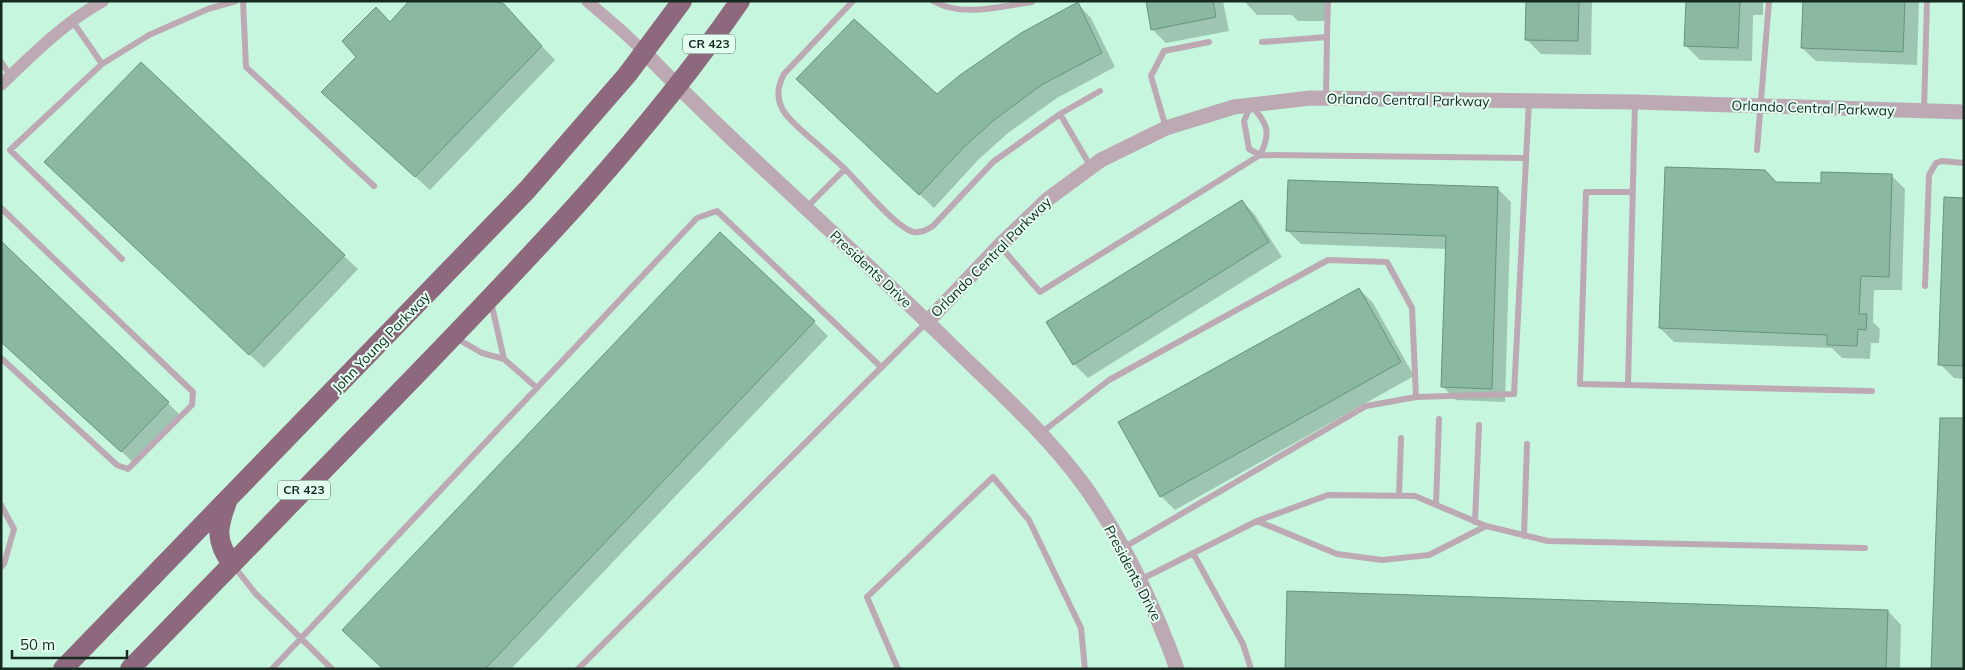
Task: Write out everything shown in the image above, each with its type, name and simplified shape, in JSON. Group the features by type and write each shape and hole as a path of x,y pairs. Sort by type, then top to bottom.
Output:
{"highway":[{"name":"John Young Parkway","path":"63,669 528,190 578,134 682,1"},
{"name":"CR 423","path":"130,669 490,299 600,180 677,86 740,1"},
{"path":"228,498 220,521 219,538 224,553 232,564"}],"street":[{"path":"1,85 42,46 103,1"},
{"name":"Presidents Drive","path":"587,1 622,30 677,86 927,322 1041,433 1086,489 1122,548 1158,618 1177,669"},
{"name":"Orlando Central Parkway","path":"927,322 1000,245 1048,199 1101,160 1166,128 1234,108 1310,98 1635,102 1964,112"}],"lane":[{"path":"122,260 10,150 102,64 149,35 208,9 236,1"},
{"path":"243,1 246,67 374,186"},
{"path":"853,1 784,74 778,88 778,98 784,113 845,168 901,227 916,232 925,231 933,226 993,162 1060,114 1100,91"},
{"path":"933,1 949,8 979,10 1032,2"},
{"path":"1326,99 1328,1"},
{"path":"1757,150 1769,1"},
{"path":"1924,111 1927,1"},
{"path":"74,22 102,64"},
{"path":"1262,42 1327,37"},
{"path":"1166,128 1151,76 1164,51 1209,42"},
{"path":"1,62 11,76"},
{"path":"1122,548 1366,406 1416,397 1514,394 1529,101"},
{"path":"1628,386 1635,102"},
{"path":"1000,245 1040,292 1260,155 1267,142 1264,120 1251,106 1244,121 1245,130 1249,149 1260,155 1526,158"},
{"path":"1060,114 1091,168"},
{"path":"1925,286 1928,175 1936,163 1942,161 1964,163"},
{"path":"806,208 845,168"},
{"path":"1632,192 1586,192 1580,384 1872,391"},
{"path":"1,208 193,392 192,405 128,469 117,465 1,358"},
{"path":"272,669 697,218 717,211 881,367"},
{"path":"1041,433 1109,380 1328,260 1387,262 1412,308 1416,397"},
{"path":"490,299 504,359"},
{"path":"578,669 927,322"},
{"path":"453,336 482,353 504,359 537,388"},
{"path":"1436,505 1439,419"},
{"path":"1475,522 1479,425"},
{"path":"1399,496 1401,438"},
{"path":"1524,536 1527,444"},
{"path":"898,669 867,597 993,477 1029,520 1082,628 1085,669"},
{"path":"1140,580 1257,521 1328,495 1415,496 1486,526 1548,542 1865,548"},
{"path":"1,505 14,529 4,564 1,567"},
{"path":"1257,521 1337,554 1382,560 1429,555 1486,526"},
{"path":"1193,553 1243,644 1251,669"},
{"path":"232,564 255,593 332,669"}],"building":[{"path":"409,1 494,1 504,4 542,46 415,177 321,92 356,57 342,41 376,7 390,22"},
{"path":"1146,1 1213,1 1216,17 1151,30"},
{"path":"1526,1 1579,1 1578,41 1525,40"},
{"path":"1686,1 1740,1 1738,48 1684,46"},
{"path":"1803,1 1905,1 1903,52 1801,48"},
{"path":"1078,2 1102,53 1043,84 994,120 964,147 919,195 796,79 854,19 937,94 960,75 1021,33"},
{"path":"141,62 345,255 249,355 44,162"},
{"path":"1665,167 1765,170 1776,182 1821,183 1821,172 1892,174 1889,277 1861,276 1859,314 1867,314 1866,330 1858,329 1857,346 1827,345 1827,335 1659,328"},
{"path":"1288,180 1498,187 1492,389 1441,387 1446,236 1286,231"},
{"path":"1944,197 1964,198 1964,366 1938,365"},
{"path":"1242,200 1269,242 1073,365 1046,322"},
{"path":"720,232 815,321 485,669 383,669 342,630"},
{"path":"1,241 169,402 121,452 1,342"},
{"path":"1359,288 1401,362 1160,497 1118,422"},
{"path":"1940,418 1964,418 1964,669 1931,669"},
{"path":"1287,591 1888,610 1886,669 1285,669"}]}
